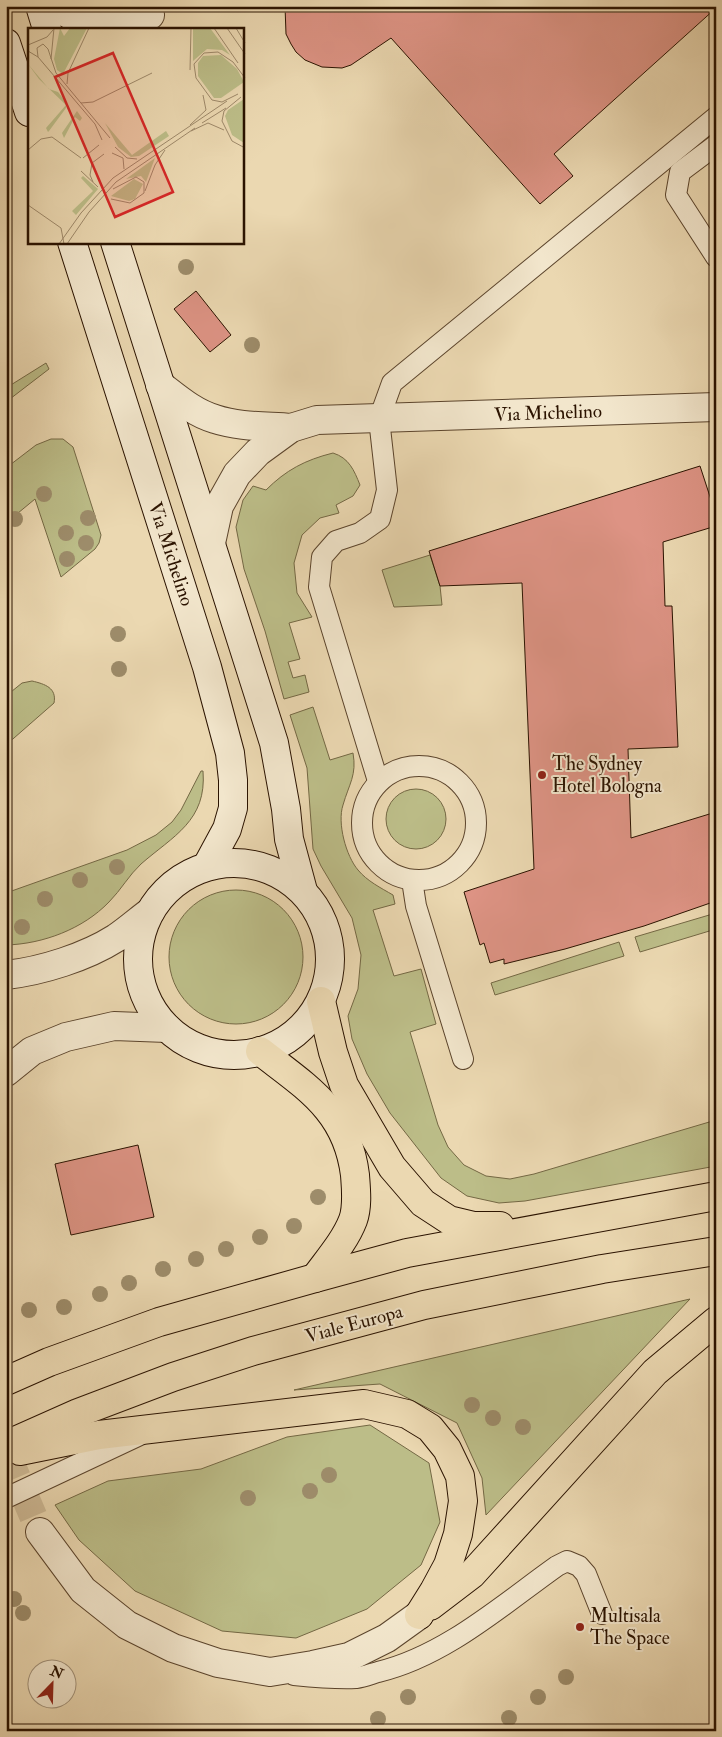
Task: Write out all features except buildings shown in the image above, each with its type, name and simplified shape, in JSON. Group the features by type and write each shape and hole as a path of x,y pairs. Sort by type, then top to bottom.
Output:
{"main road":[{"path":"321,1001 333,1052 344,1085 369,1129 392,1166 423,1203 449,1220 474,1226 510,1226 716,1192"},
{"path":"260,1051 303,1084 326,1105 339,1124 350,1151 356,1182 355,1212 350,1227 314,1278"},
{"path":"6,1381 49,1362 159,1322 407,1253 716,1196"},
{"name":"Viale Europa","path":"6,1445 78,1413 174,1377 272,1346 424,1305 602,1269 716,1251"},
{"path":"419,1615 472,1574 656,1372 716,1321"},
{"path":"6,1455 100,1435 364,1404 407,1414 430,1428 447,1449 460,1476 464,1501 458,1534 448,1565 419,1615"}],"street":[{"path":"40,6 47,28"},
{"path":"54,6 68,15 95,23 115,24 149,17"},
{"path":"6,43 28,109"},
{"name":"Via Michelino","path":"73,244 207,667 230,753 233,780 233,808 227,829 207,866"},
{"name":"Via Michelino","path":"116,244 274,743 286,809 289,839 303,891"},
{"name":"Via Michelino","path":"160,385 187,406 215,419 248,425 291,428"},
{"name":"Via Michelino","path":"211,543 219,506 237,474 258,452 291,428 317,420 716,407"},
{"path":"227,862 268,868 286,878 303,891 315,906 324,924 330,943 331,963 328,982 321,1001 310,1018 296,1033 279,1044 260,1051 224,1054 208,1051 180,1038 168,1028 146,998 140,979 138,958 140,938 150,912 171,886 188,874 207,866 227,862"},
{"path":"6,975 44,968 78,957 116,938 150,912"},
{"path":"6,1062 66,1037 114,1026 168,1028"},
{"path":"6,1072 32,1051"},
{"path":"40,1532 82,1590 128,1625 173,1648 218,1663 270,1672 349,1657 387,1638 419,1615"}],"lane":[{"path":"378,781 319,587 322,557 336,541 360,533 380,519 386,490 379,419 392,383 716,117"},
{"path":"716,145 680,172 676,195 716,257"},
{"path":"409,766 426,766 443,770 458,780 468,794 475,810 476,828 472,846 462,861 447,873 430,879 412,880 394,875 379,864 367,850 362,832 361,813 367,796 378,781 392,771 409,766"},
{"path":"412,880 416,906 463,1059"},
{"path":"6,1498 154,1428"},
{"path":"270,1672 317,1677 356,1678 391,1669 432,1653 567,1561 579,1566 586,1574 602,1614"}],"green space":[{"path":"46,363 49,369 6,402 6,388"},
{"path":"51,439 63,439 73,447 101,535 95,549 61,577 35,499 6,523 6,468 36,445"},
{"path":"333,453 347,461 360,485 353,496 336,505 339,513 320,518 302,535 294,563 297,593 312,617 289,623 300,659 288,662 293,678 305,675 309,692 284,699 265,631 244,569 236,527 243,500 253,486 266,490 296,467"},
{"path":"430,555 440,586 442,605 394,607 382,570"},
{"path":"32,681 45,685 52,690 54,703 6,745 6,696 22,683"},
{"path":"313,707 330,760 353,753 354,767 352,779 341,812 342,830 346,848 358,870 370,881 393,895 395,904 373,910 394,976 421,969 436,1024 410,1032 438,1125 448,1147 464,1165 486,1176 510,1179 534,1174 716,1120 716,1166 525,1201 499,1203 467,1196 441,1178 390,1113 367,1074 352,1039 348,1016 358,989 361,955 352,918 313,849 307,768 290,715"},
{"path":"201,771 203,771 203,788 200,803 194,815 186,826 137,868 99,912 75,927 48,938 34,942 6,945 6,893 127,850 156,835 172,822 181,810"},
{"path":"416,789 432,794 437,798 441,803 446,819 441,835 437,840 432,844 416,849 400,844 395,840 391,835 386,819 391,803 395,798 400,794"},
{"path":"236,890 262,895 273,901 283,910 292,920 298,931 303,957 298,983 292,994 283,1004 273,1013 262,1019 236,1024 210,1019 199,1013 189,1004 180,994 174,983 169,957 174,931 180,920 189,910 199,901 210,895"},
{"path":"716,913 716,929 640,952 635,937"},
{"path":"619,942 624,956 495,995 491,983"},
{"path":"690,1299 486,1515 482,1478 457,1423 380,1384 294,1390"},
{"path":"370,1425 429,1463 440,1522 421,1565 367,1609 296,1638 222,1631 135,1591 79,1540 55,1505 108,1481 201,1469 287,1437"}],"tunnel":[{"path":"6,1452 40,1532"}],"place":[{"name":"The Sydney Hotel Bologna","path":"542,775"},
{"name":"Multisala The Space","path":"580,1627"}]}
